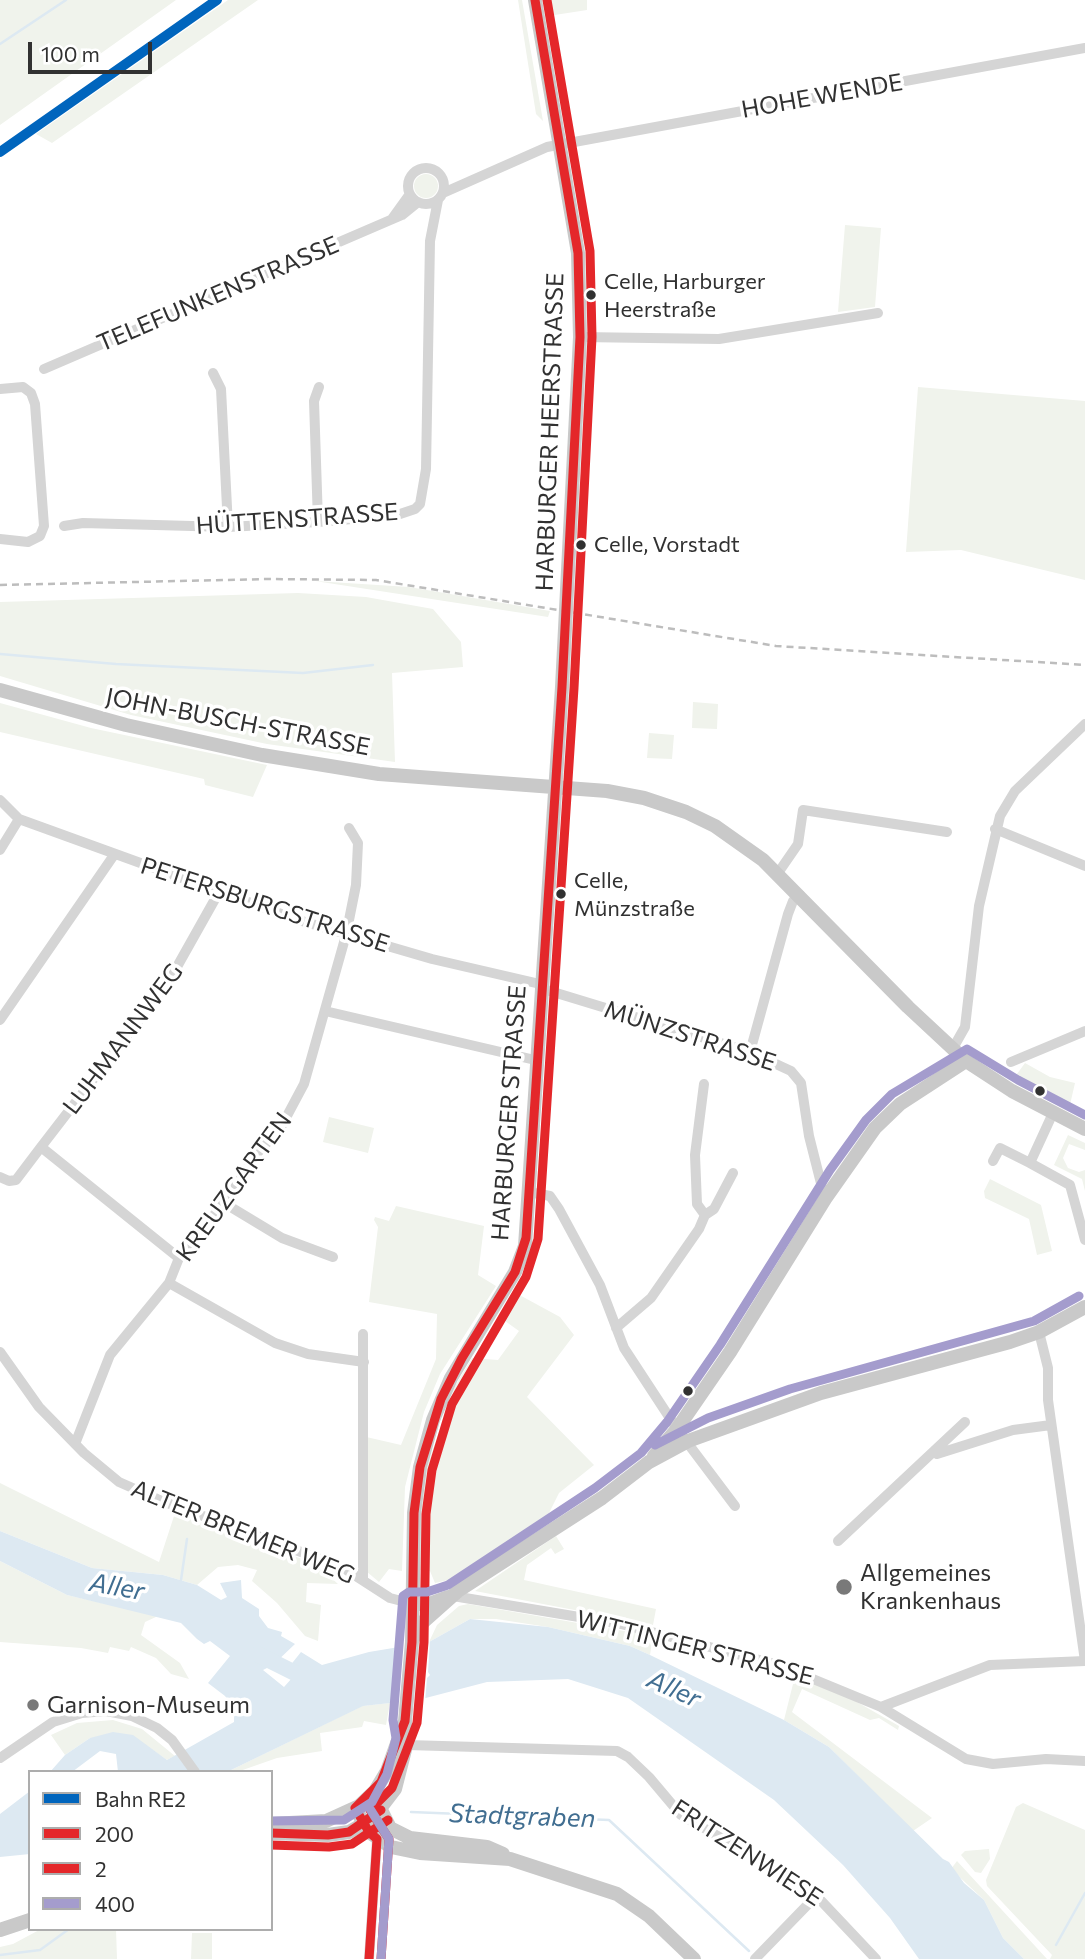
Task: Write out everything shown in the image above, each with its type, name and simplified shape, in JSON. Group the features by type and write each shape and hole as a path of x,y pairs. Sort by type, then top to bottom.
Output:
{"main road":[{"name":"HARBURGER HEERSTRASSE","path":"535,0 578,253 580,337 566,617"},
{"name":"HARBURGER STRASSE","path":"406,1717 412,1642 416,1490 425,1443 451,1378 520,1263 525,1246 535,1060 566,617"},
{"name":"JOHN-BUSCH-STRASSE","path":"0,690 126,726 262,755 379,774 607,791 644,798 686,812 731,836 778,873 952,1050 1085,1129"},
{"path":"649,1462 690,1412 863,1143 888,1114 914,1094 967,1061"},
{"path":"412,1642 424,1622 453,1596 602,1498 649,1462 688,1441 712,1430 821,1393 980,1352 1039,1332 1085,1307"},
{"path":"690,1412 697,1428 712,1430"},
{"path":"413,1604 429,1604 453,1596"},
{"path":"273,1833 328,1835 349,1832 366,1823 381,1810 395,1789 407,1745 406,1717"},
{"path":"273,1824 313,1823 349,1812 381,1782 406,1717"},
{"path":"381,1810 390,1828 410,1838 487,1847 510,1859 617,1894 649,1916 694,1959"},
{"path":"349,1812 399,1842 433,1853"},
{"path":"366,1823 369,1832 377,1839 407,1852 510,1859"},
{"path":"0,1930 28,1921"}],"street":[{"name":"HOHE WENDE","path":"559,145 1085,48"},
{"name":"TELEFUNKENSTRASSE","path":"44,369 392,219 417,200 440,197 472,178 540,149 559,145"},
{"name":"TELEFUNKENSTRASSE","path":"417,200 409,182 419,170 435,170 442,178 472,178"},
{"path":"431,230 442,178"},
{"path":"417,200 431,230"},
{"name":"HÜTTENSTRASSE","path":"64,526 83,523 228,527 397,515 415,509 420,504 426,469 431,230"},
{"path":"580,337 719,339 878,313"},
{"path":"213,373 221,389 228,527"},
{"path":"0,389 23,387 31,393 35,404 44,526 40,536 28,542 0,538"},
{"path":"318,387 314,401 318,522"},
{"path":"952,1050 965,1027 978,906 995,829 1015,791 1085,724"},
{"name":"PETERSBURGSTRASSE","path":"0,800 19,819 219,892 346,935 540,986"},
{"path":"778,873 798,844 803,810 947,832"},
{"path":"0,850 19,819"},
{"name":"KREUZGARTEN","path":"75,1444 110,1355 169,1283 179,1258 224,1203 259,1151 289,1117 304,1084 346,935 356,885 358,843 349,828"},
{"path":"995,829 1085,866"},
{"path":"0,1020 114,855"},
{"name":"LUHMANNWEG","path":"0,1177 16,1180 169,981 219,892"},
{"path":"750,1052 788,914 793,901 800,895"},
{"name":"MÜNZSTRASSE","path":"540,986 750,1052 782,1066 801,1083 809,1136 825,1199"},
{"path":"325,1011 535,1060"},
{"path":"1012,1062 1085,1031"},
{"path":"704,1084 695,1155 697,1204 705,1215"},
{"path":"1030,1163 1054,1113"},
{"path":"41,1147 179,1258"},
{"path":"993,1161 1000,1148 1070,1185 1085,1240"},
{"path":"616,1328 651,1298 699,1229 705,1215 714,1209 733,1173"},
{"path":"529,1192 550,1196 559,1209 600,1285 624,1348 677,1429 735,1506"},
{"path":"224,1203 282,1238 333,1257"},
{"path":"169,1283 275,1343 308,1354 364,1362"},
{"path":"881,1707 990,1665 1085,1661 1051,1425 1048,1368 1039,1332"},
{"path":"363,1334 363,1579"},
{"name":"ALTER BREMER WEG","path":"0,1352 39,1407 75,1444 119,1482 143,1494 342,1567 390,1598 413,1604"},
{"path":"838,1541 965,1422"},
{"path":"930,1456 1013,1430 1051,1425"},
{"name":"WITTINGER STRASSE","path":"453,1596 646,1630 779,1665 881,1707 966,1759 993,1764 1046,1759 1085,1761"},
{"path":"0,1758 53,1722 93,1711 120,1713 146,1721 181,1751 194,1770"},
{"name":"FRITZENWIESE","path":"407,1745 617,1751 649,1777 681,1815 772,1865 817,1895 876,1959"},
{"path":"369,1959 377,1839"},
{"path":"755,1959 817,1895"}],"shaded area":[{"path":"0,0 176,0 0,125"},
{"path":"228,0 258,0 52,143 36,134"},
{"path":"518,0 522,0 543,121 536,114"},
{"path":"546,0 587,0 587,10 548,16"},
{"path":"426,174 437,181 438,186 431,197 426,198 415,191 414,186 421,175"},
{"path":"845,225 881,228 875,307 838,312"},
{"path":"918,387 1085,401 1085,580 961,550 906,552"},
{"path":"315,581 409,587 550,611 548,617"},
{"path":"298,593 366,597 433,609 461,642 463,667 392,673 395,762 267,744 131,715 0,676 0,602"},
{"path":"693,702 718,704 717,729 692,728"},
{"path":"0,703 91,728 267,765 253,797 205,785 204,779 0,732"},
{"path":"649,733 674,735 672,759 647,758"},
{"path":"1025,1063 1050,1077 1075,1083 1069,1109 1048,1092 1014,1078"},
{"path":"329,1117 374,1128 368,1153 323,1142"},
{"path":"1068,1135 1085,1143 1085,1150 1069,1144 1063,1158 1068,1168 1079,1172 1085,1170 1085,1191 1082,1179 1054,1165"},
{"path":"990,1179 1041,1205 1052,1251 1037,1255 1029,1219 985,1198 984,1191"},
{"path":"396,1206 484,1226 478,1275 496,1286 440,1374 424,1412 405,1487 402,1571 389,1569 379,1582 360,1566 362,1436 401,1445 436,1359 437,1314 369,1302 378,1227 374,1220 375,1217 389,1221"},
{"path":"514,1292 560,1317 574,1335 527,1397 594,1465 559,1493 544,1523 453,1579 435,1583 430,1571 418,1570 419,1513 425,1472 455,1386 472,1358 498,1360 519,1331 498,1316"},
{"path":"0,1483 159,1562 175,1513 316,1564 338,1584 307,1583 306,1602 321,1605 318,1641 305,1636 277,1603 252,1581 257,1570 238,1565 218,1567 197,1585 163,1575 92,1568 0,1531"},
{"path":"556,1536 564,1549 555,1554 551,1548 527,1565 524,1580 656,1609 653,1625 475,1591"},
{"path":"0,1561 67,1595 158,1616 145,1622 141,1635 180,1663 189,1679 171,1674 156,1658 131,1647 129,1651 110,1647 108,1653 81,1648 0,1642"},
{"path":"468,1604 653,1636 650,1655 630,1646 548,1627 496,1619 470,1619 429,1642 437,1625 459,1606"},
{"path":"795,1676 850,1698 899,1726 898,1730 879,1718 870,1720 802,1689 792,1712 932,1818 913,1831 829,1747 784,1720"},
{"path":"390,1703 386,1725 364,1721 362,1727 320,1733 322,1751 277,1758 243,1770 231,1770 362,1706"},
{"path":"113,1720 142,1729 175,1756 167,1760 154,1751 90,1738 65,1755 51,1735 77,1723"},
{"path":"1023,1803 1085,1830 1085,1959 1050,1959 1052,1955 987,1886 986,1880 1016,1807"},
{"path":"989,1849 990,1859 981,1873 975,1872 961,1855 965,1851"},
{"path":"957,1861 1047,1959 1024,1959 1003,1938 984,1900 951,1869"},
{"path":"37,1931 116,1931 117,1959 0,1959 0,1947 13,1944"},
{"path":"192,1933 212,1933 212,1959 191,1959"}],"water":[{"name":"Aller","path":"0,1531 92,1568 163,1575 197,1585 221,1600 227,1597 220,1583 241,1580 242,1598 259,1609 259,1616 268,1628 282,1632 281,1636 295,1644 273,1665 263,1670 284,1687 292,1678 285,1672 301,1652 322,1665 369,1652 429,1642 470,1619 548,1627 630,1646 784,1720 829,1747 949,1862 964,1883 984,1900 1003,1938 1024,1959 919,1959 890,1918 843,1865 774,1800 628,1698 568,1679 487,1682 418,1700 363,1706 231,1770 118,1770 116,1754 100,1751 75,1770 52,1770 65,1755 90,1738 113,1732 133,1735 167,1760 234,1722 234,1709 225,1696 208,1683 230,1656 210,1641 204,1644 181,1623 67,1595 0,1561"},
{"path":"28,1793 28,1854 0,1857 0,1814"}],"pier":[{"path":"430,1639 430,1675 427,1678 425,1702 392,1706 395,1644"}],"waterway":[{"path":"0,44 66,0"},
{"path":"0,654 116,664 303,673 373,665"},
{"path":"181,1580 187,1539"},
{"path":"257,1654 297,1674 307,1674"},
{"name":"Stadtgraben","path":"411,1812 609,1820 749,1951"},
{"path":"1056,1945 1085,1893"},
{"name":"Stadtgraben","path":"0,1955 40,1950 66,1931"}],"railway":[{"path":"0,585 269,579 376,580 776,646 1085,665"}],"rail line":[{"name":"RE2","path":"0,152 217,0"}],"transit line":[{"name":"200","path":"369,1959 377,1839 369,1832 355,1808 381,1782 405,1721 412,1642 414,1513 420,1467 441,1399 462,1358 515,1272 526,1238 562,687 580,337 578,253 535,0"},
{"name":"2","path":"381,1959 389,1839 370,1810 392,1788 417,1723 424,1642 426,1514 432,1470 452,1404 526,1277 538,1239 574,688 592,337 590,251 547,0"},
{"name":"400","path":"273,1821 344,1820 372,1802 387,1774 396,1738 393,1720 403,1596 409,1592 427,1592 448,1585 595,1488 641,1453 667,1422 720,1345 830,1170 866,1120 892,1094 967,1049 1018,1080 1085,1115"},
{"name":"400","path":"655,1445 708,1418 790,1389 1034,1321 1079,1296"},
{"name":"400","path":"370,1809 389,1839 381,1959"},
{"name":"200","path":"273,1833 328,1835 349,1832 381,1810"},
{"name":"2","path":"273,1845 329,1847 352,1844 388,1820"}],"place":[{"name":"Celle, Harburger Heerstraße","path":"591,295"},
{"name":"Celle, Vorstadt","path":"581,545"},
{"name":"Celle, Münzstraße","path":"561,894"},
{"name":"Allgemeines Krankenhaus","path":"844,1587"},
{"name":"Garnison-Museum","path":"33,1705"}]}
